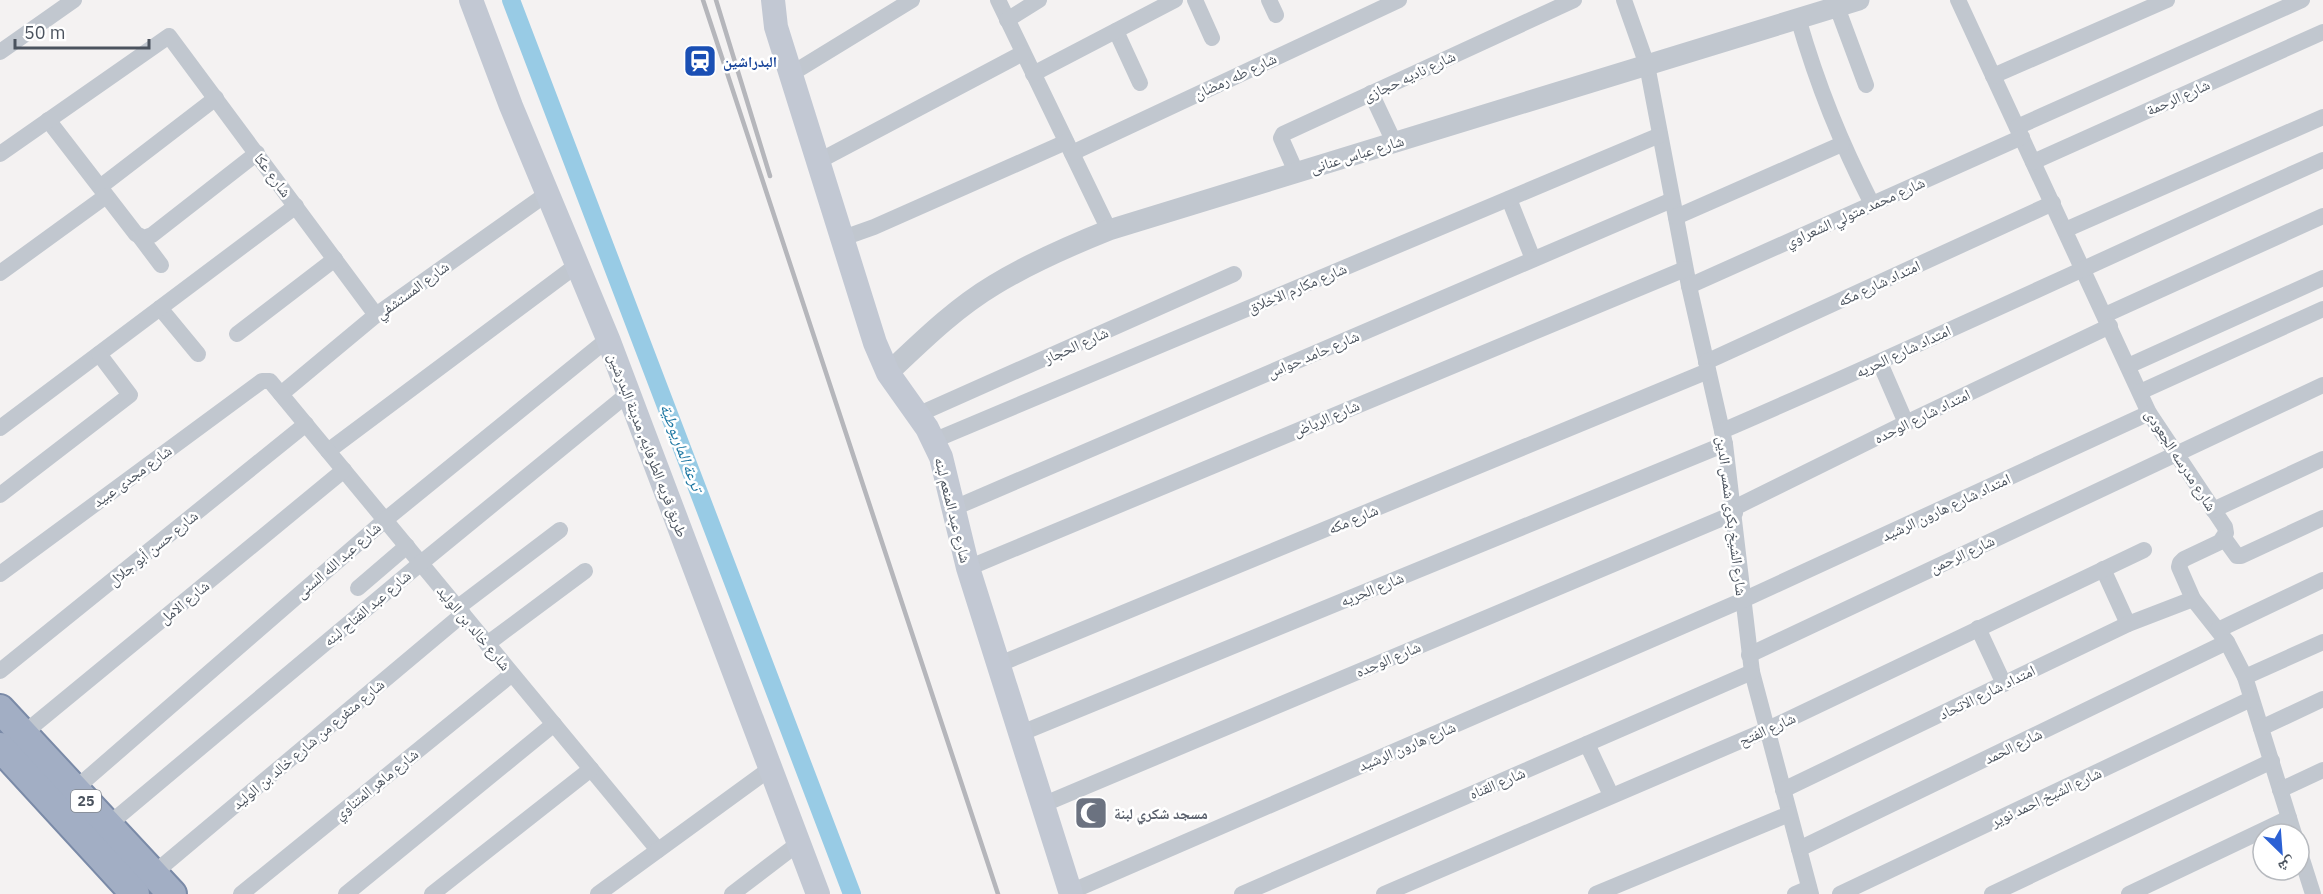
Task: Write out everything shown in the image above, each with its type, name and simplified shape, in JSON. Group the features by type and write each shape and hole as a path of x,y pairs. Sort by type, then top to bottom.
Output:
{"highway":[{"name":"25","path":"0,708 12,740 153,887"},
{"name":"25","path":"12,740 75,789 108,825 153,887"}],"main road":[{"name":"طريق قريه الطرفايه, مدينة البدرشين","path":"471,0 511,106 608,339 818,894"},
{"name":"شارع عبد المنعم لبنه","path":"772,0 776,27 875,343 888,373 935,440 947,475 968,568 1071,893"}],"street":[{"path":"0,52 73,0"},
{"path":"791,74 912,0"},
{"path":"998,0 1109,230"},
{"path":"1007,20 1039,0"},
{"path":"1033,74 1175,0"},
{"path":"1195,0 1212,38"},
{"name":"شارع طه رمضان","path":"843,238 1069,148 1399,0"},
{"name":"شارع ناديه حجازى","path":"1296,172 1281,135 1574,0"},
{"name":"شارع الشيخ بكرى شمس الدين","path":"1624,0 1647,65 1685,269 1724,438 1752,672 1798,849 1805,892"},
{"name":"شارع عباس عنانى","path":"888,373 939,325 992,286 1050,254 1109,230 1859,0"},
{"name":"شارع مدرسه الجعودى","path":"1958,0 2149,413 2225,527 2224,538"},
{"path":"1994,76 2167,0"},
{"name":"شارع محمد متولي الشعراوي","path":"1689,286 1872,204 2019,132 2302,0"},
{"path":"1837,7 1866,86"},
{"path":"1798,18 1810,61 1842,144 1872,204"},
{"path":"1116,31 1140,83"},
{"name":"شارع الرحمة","path":"2033,162 2323,32"},
{"name":"شارع عكا","path":"48,120 169,36 376,315"},
{"path":"819,161 1023,53"},
{"path":"1371,93 1394,142"},
{"path":"0,273 103,192 216,98"},
{"path":"2065,230 2323,117"},
{"path":"0,154 48,120 161,265"},
{"name":"شارع مكارم الاخلاق","path":"935,440 1660,135"},
{"name":"شارع حامد حواس","path":"954,508 1533,259 1842,144"},
{"path":"140,237 152,235 257,153"},
{"path":"2083,268 2323,160"},
{"name":"شارع المستشفي","path":"280,394 376,315 548,193"},
{"path":"1509,199 1533,259"},
{"name":"امتداد شارع مكه","path":"1707,367 2053,203"},
{"path":"0,428 296,206"},
{"name":"امتداد شارع الوحده","path":"1734,511 2107,320 2323,216"},
{"path":"237,334 335,259"},
{"path":"328,451 578,265"},
{"name":"امتداد شارع الحريه","path":"1724,438 2083,268"},
{"name":"شارع الرياض","path":"968,568 1685,269"},
{"name":"شارع الحجاز","path":"917,415 1234,274"},
{"path":"2128,366 2323,278"},
{"path":"160,308 198,354"},
{"path":"2140,392 2323,309"},
{"name":"شارع عبد الله السنى","path":"75,789 385,520 608,339"},
{"path":"0,495 130,395 99,354"},
{"path":"1880,363 1906,423"},
{"name":"شارع مكه","path":"997,665 1707,367"},
{"name":"شارع خالد بن الوليد","path":"265,381 270,381 658,850"},
{"name":"شارع مجدى عبيد","path":"0,574 265,381"},
{"name":"شارع الرحمن","path":"1749,655 2323,385"},
{"name":"شارع عبد الفتاح لبنه","path":"108,825 420,563 628,393"},
{"name":"امتداد شارع هارون الرشيد","path":"1743,600 2149,413"},
{"name":"شارع حسن أبو جلال","path":"0,671 306,424"},
{"name":"شارع الحريه","path":"1019,734 1724,438"},
{"path":"2213,510 2323,459"},
{"name":"شارع الامل","path":"12,740 344,470"},
{"name":"شارع الوحده","path":"1042,805 1734,511"},
{"path":"2291,822 2245,677 2222,636 2193,599 2181,572 2180,563 2224,538 2233,552 2241,556 2323,518"},
{"name":"شارع متفرع من شارع خالد بن الوليد","path":"153,887 460,611 560,530"},
{"path":"358,588 407,546"},
{"name":"شارع الفتح","path":"1384,894 1766,730 2145,550"},
{"path":"2103,569 2128,624"},
{"path":"487,644 585,571"},
{"name":"شارع الحمد","path":"1798,849 2222,636 2323,580"},
{"name":"امتداد شارع الاتحاد","path":"1783,790 2128,624 2193,599"},
{"name":"شارع هارون الرشيد","path":"1071,893 1743,600"},
{"path":"1978,628 2004,684"},
{"path":"2245,677 2323,642"},
{"name":"شارع القناه","path":"1242,894 1752,672"},
{"name":"شارع ماهر المتناوي","path":"241,894 512,674"},
{"name":"شارع الشيخ احمد نوير","path":"1840,894 2251,699"},
{"path":"2261,728 2323,699"},
{"path":"346,894 554,724"},
{"path":"1587,744 1611,795"},
{"path":"1992,894 2272,761"},
{"path":"598,894 771,768"},
{"path":"432,894 591,769"},
{"path":"2280,790 2323,770"},
{"path":"1596,894 1789,814"},
{"path":"732,894 799,843"},
{"path":"2128,894 2251,843"}],"waterway":[{"name":"ترعة الماريوطية","path":"511,0 852,894"}],"railway":[{"path":"703,0 998,894"},
{"path":"716,0 770,176"}],"place":[{"name":"البدراشين","path":"700,61"},
{"name":"مسجد شكري لبنة","path":"1091,813"}]}
